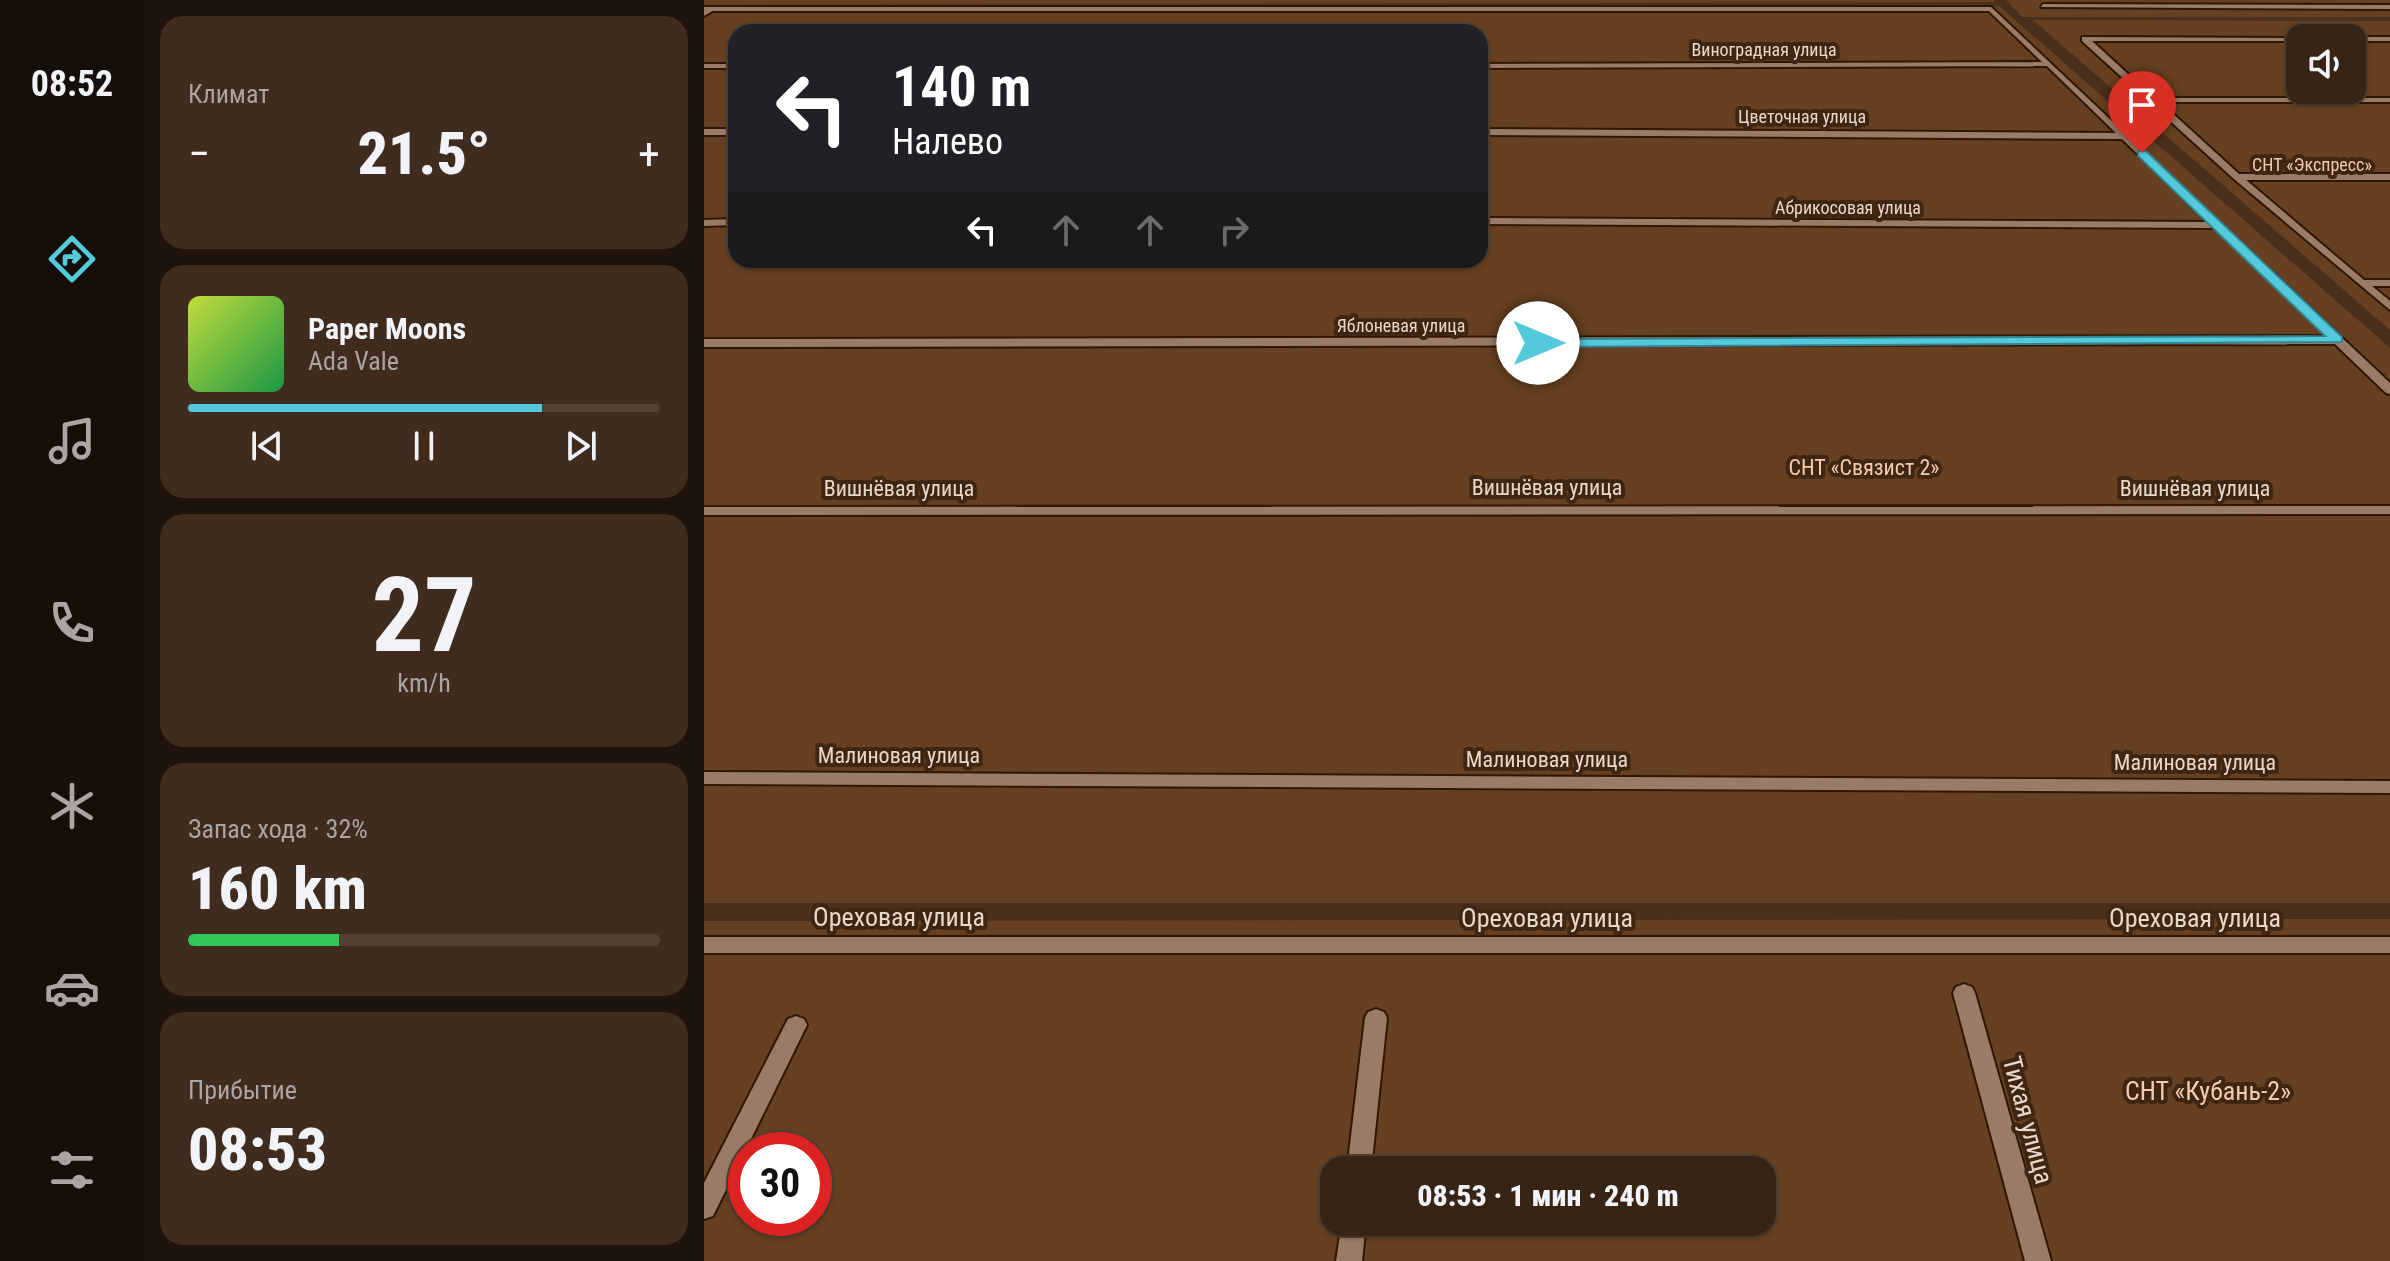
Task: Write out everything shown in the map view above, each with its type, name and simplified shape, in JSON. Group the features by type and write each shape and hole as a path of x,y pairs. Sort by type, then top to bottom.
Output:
{"street":[{"path":"1236,9 1242,0"},
{"path":"2043,6 2390,7"},
{"path":"707,11 1991,9 2390,390"},
{"path":"2286,39 2085,39 2237,177 2390,307"},
{"path":"2366,39 2390,39"},
{"name":"Виноградная улица","path":"1488,66 2048,64"},
{"path":"704,66 728,66"},
{"path":"2150,100 2390,100"},
{"path":"704,132 728,132"},
{"name":"Цветочная улица","path":"1488,132 2123,136"},
{"path":"2237,177 2390,177"},
{"name":"Абрикосовая улица","path":"1488,221 2216,225"},
{"path":"704,223 728,222"},
{"path":"2361,283 2390,283"},
{"name":"Яблоневая улица","path":"704,343 2337,340"},
{"name":"Вишнёвая улица","path":"704,511 2390,510"},
{"name":"Малиновая улица","path":"704,778 2390,787"},
{"name":"Ореховая улица","path":"704,945 2390,945"},
{"name":"Тихая улица","path":"1964,993 2038,1261"},
{"path":"1361,1156 1376,1018"},
{"path":"704,1208 796,1025"},
{"path":"1349,1261 1352,1236"}],"green space":[{"path":"704,0 1993,0 1995,2 704,5"},
{"path":"2006,0 2390,0 2390,17 2022,17"},
{"name":"СНТ «Связист 2»","path":"704,6 1999,6 2390,348 2390,903 704,903"},
{"name":"СНТ «Экспресс»","path":"2033,20 2390,21 2390,330"},
{"name":"СНТ «Кубань-2»","path":"2390,919 2390,1261 704,1261 704,921"}],"route":[{"path":"1538,343 2337,340 2142,153"}]}
